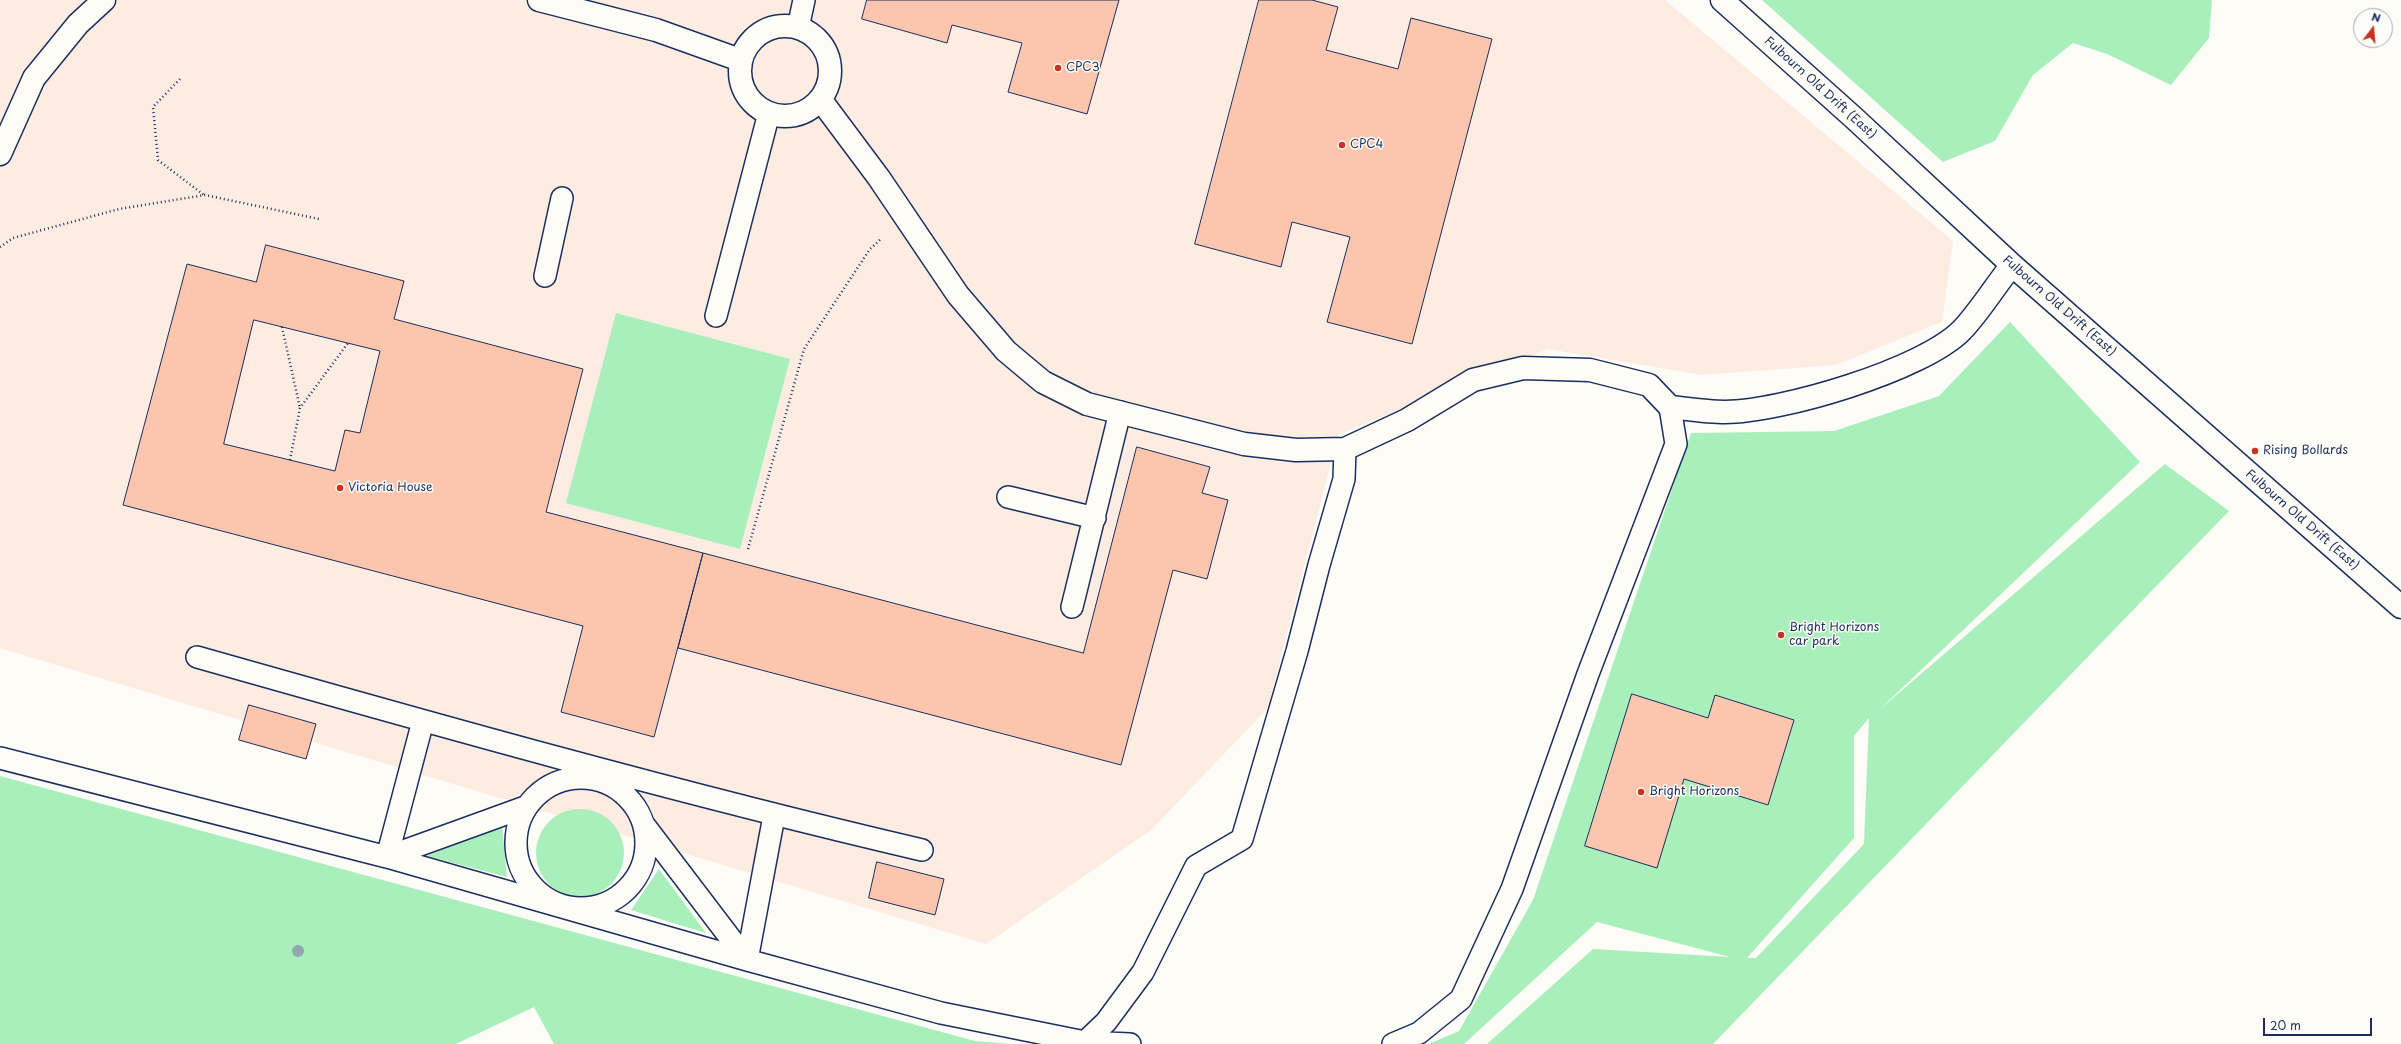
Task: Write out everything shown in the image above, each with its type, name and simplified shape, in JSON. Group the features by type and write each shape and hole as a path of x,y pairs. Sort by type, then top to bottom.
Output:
{"street":[{"path":"0,154 34,78 78,24 104,0"},
{"path":"539,0 656,30 740,60"},
{"name":"Fulbourn Old Drift (East)","path":"1722,0 1854,118 2012,265 2401,607"},
{"path":"775,27 798,28 807,31 820,42 829,60 828,82 820,99 802,112 782,116 769,113 757,107 747,97 740,81 740,60 745,49 759,33 775,27"},
{"path":"820,99 958,295 1006,351 1043,382 1087,404 1244,444 1296,450 1345,449 1407,420 1473,380 1523,368 1590,370 1649,385 1670,407 1725,412 1789,404 1882,374 1935,350 1962,330 2012,265"}],"lane":[{"path":"798,28 804,0"},
{"path":"716,316 769,113"},
{"path":"545,276 562,198"},
{"path":"1393,1044 1419,1033 1461,999 1512,890 1588,674 1676,444 1670,407"},
{"path":"1072,607 1120,412"},
{"path":"1085,1042 1106,1022 1143,972 1196,866 1242,839 1297,651 1319,565 1344,479 1345,449"},
{"path":"1008,497 1095,518"},
{"path":"197,657 423,721 774,816 922,850"},
{"path":"388,857 423,721"},
{"path":"0,758 388,857 747,960 941,1012 1085,1042 1130,1044"},
{"path":"644,825 647,848 644,861 634,881 617,898 596,906 575,910 551,901 528,881 518,860 517,828 526,807 542,790 563,779 595,778 616,787 635,804 644,825 747,960"},
{"path":"388,857 526,807"},
{"path":"747,960 774,816"}],"path":[{"path":"180,79 153,107 158,160 205,195"},
{"path":"0,247 13,238 119,209 205,195 319,219"},
{"path":"748,549 804,349 870,249 904,217"},
{"path":"282,327 300,408 290,460"},
{"path":"300,408 348,343"}],"shaded area":[{"path":"0,0 1665,0 1953,241 1942,322 1836,365 1702,375 1548,349 1338,435 1268,708 1151,830 986,944 0,648"}],"green space":[{"path":"1762,0 2212,0 2209,38 2171,85 2107,54 2073,43 2033,75 1995,141 1943,162"},
{"path":"616,313 790,359 740,549 566,503"},
{"path":"2010,322 2140,462 1879,710 2165,464 2229,511 1713,1044 1487,1044 1593,949 1730,957 1597,922 1464,1044 1429,1044 1459,1031 1533,900 1691,433 1834,431 1939,396","holes":["1869,718 1864,844 1756,958 1747,958 1854,838 1854,736"]},
{"path":"0,776 975,1041 1011,1044 554,1044 534,1007 456,1044 0,1044"},
{"path":"580,809 597,813 611,822 620,836 624,853 620,870 611,884 597,893 580,897 563,893 549,884 540,870 536,853 540,836 549,822 563,813"},
{"path":"502,825 507,877 427,856"},
{"path":"659,869 706,933 631,910"}],"building":[{"name":"CPC3","path":"867,0 1119,0 1087,114 1008,92 1022,43 952,25 947,43 862,19"},
{"name":"CPC4","path":"1259,0 1312,0 1338,7 1326,50 1398,69 1411,18 1492,39 1412,344 1327,322 1350,237 1292,222 1281,267 1195,244"},
{"name":"Victoria House","path":"266,245 404,281 394,319 583,369 546,512 703,553 654,737 561,712 583,626 123,505 187,264 256,282","holes":["254,320 380,351 360,433 345,430 335,471 224,444"]},
{"path":"1137,447 1210,467 1202,493 1228,500 1207,579 1173,570 1121,765 678,648 703,553 1083,653"},
{"name":"Bright Horizons","path":"1632,694 1708,718 1715,695 1794,720 1768,805 1684,779 1657,868 1585,846"},
{"path":"249,705 316,724 306,759 239,740"},
{"path":"877,862 944,879 935,915 869,898"}],"place":[{"name":"CPC3","path":"1058,68"},
{"name":"CPC4","path":"1342,145"},
{"name":"Rising Bollards","path":"2255,451"},
{"name":"Victoria House","path":"340,488"},
{"name":"Bright Horizons car park","path":"1781,635"},
{"name":"Bright Horizons","path":"1641,792"}]}
